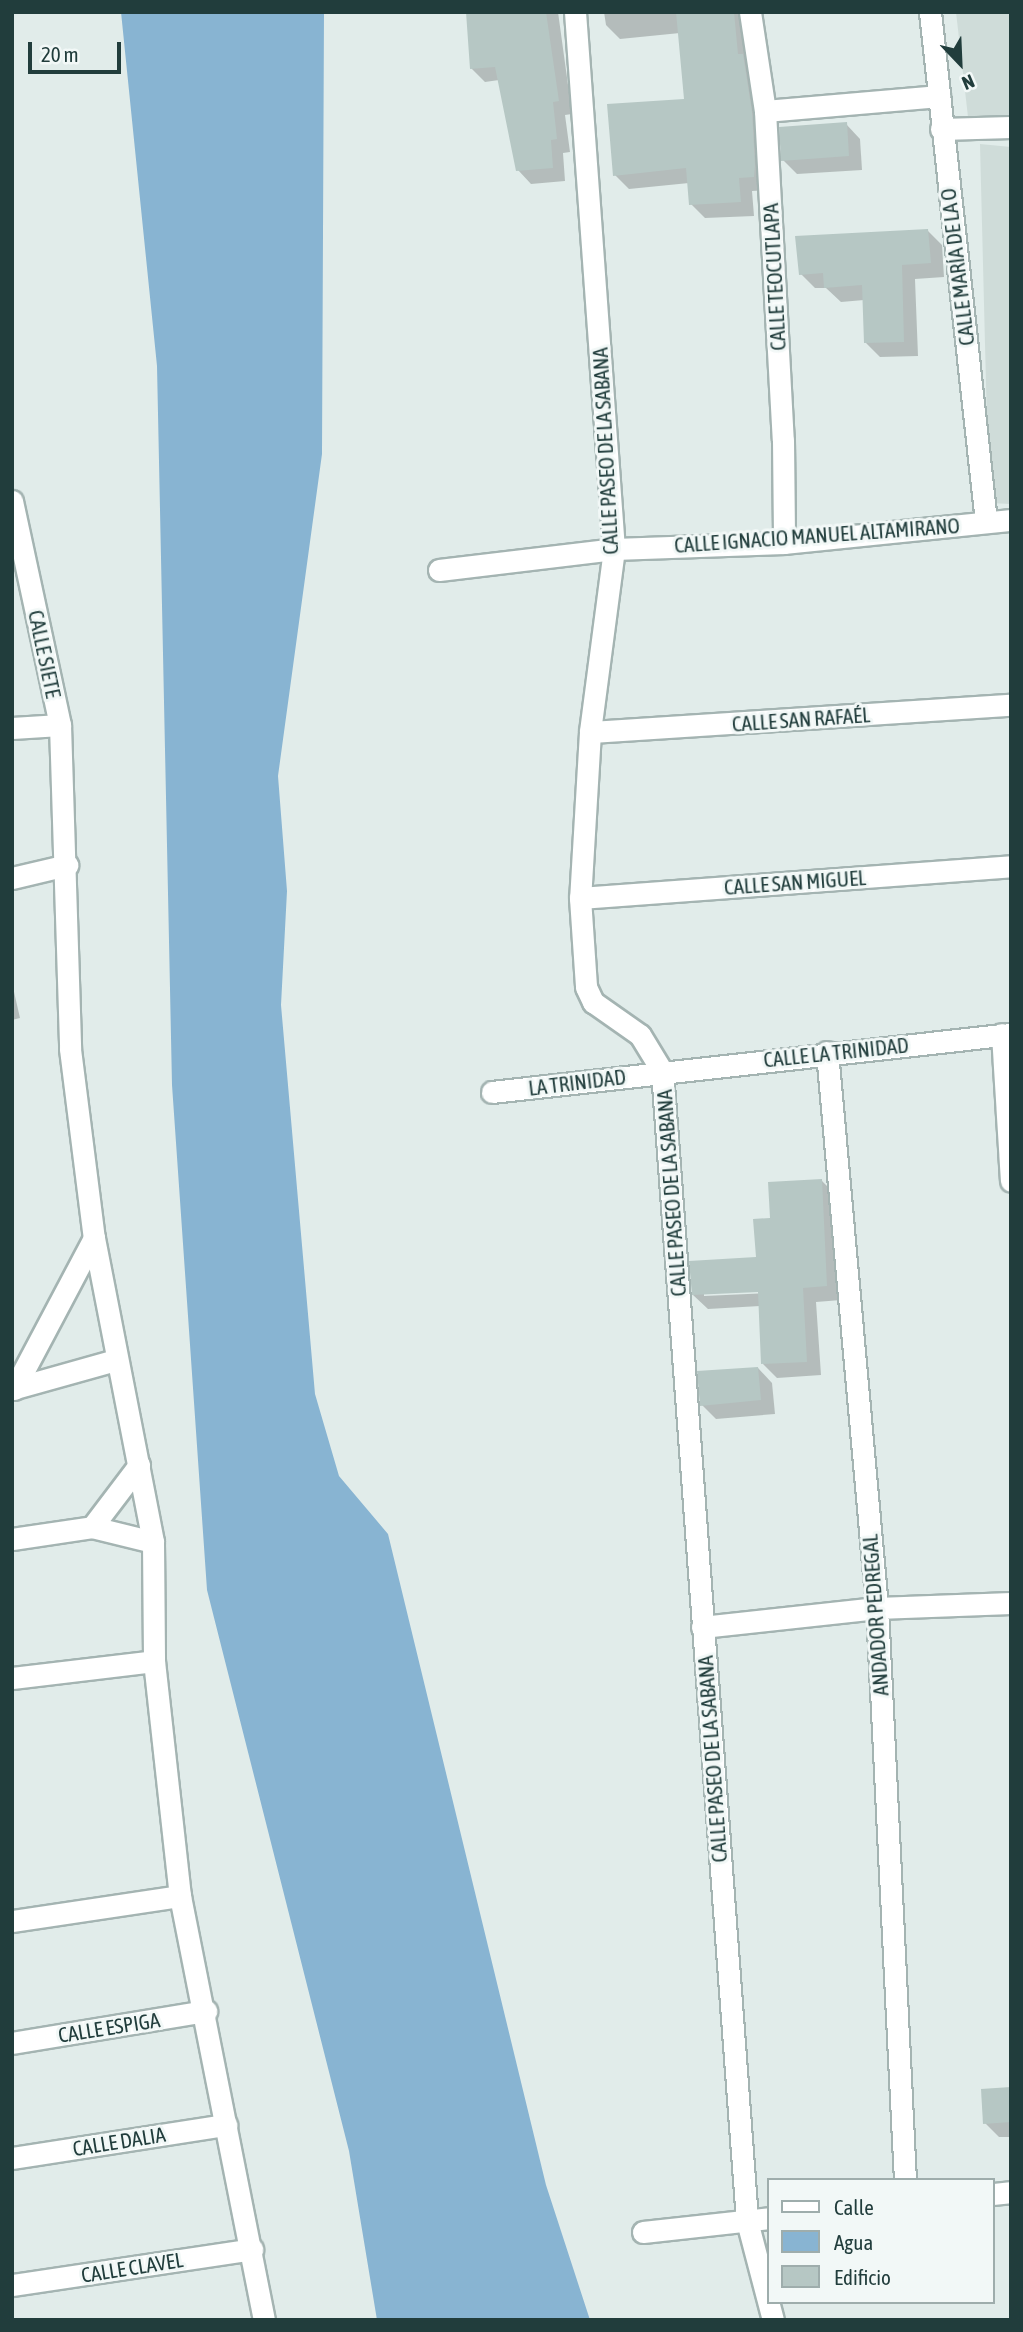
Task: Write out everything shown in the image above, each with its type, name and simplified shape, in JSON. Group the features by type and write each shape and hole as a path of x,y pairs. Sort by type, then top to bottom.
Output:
{"street":[{"name":"CALLE PASEO DE LA SABANA","path":"575,12 614,549 590,732 580,898 586,987 593,1002 640,1035 662,1072 747,2221 768,2301"},
{"name":"CALLE TEOCUTLAPA","path":"750,12 765,111 783,440 784,543"},
{"name":"CALLE MARÍA DE LA O","path":"930,12 986,522"},
{"path":"765,111 939,96"},
{"path":"941,129 1011,127"},
{"name":"CALLE SIETE","path":"12,500 17,542 60,724 67,865 70,1049 94,1238 115,1360 153,1542 154,1661 180,1896 206,2011 264,2320"},
{"name":"CALLE IGNACIO MANUEL ALTAMIRANO","path":"439,570 614,549 784,543 1011,520"},
{"name":"CALLE SAN RAFAÉL","path":"590,732 1011,705"},
{"path":"12,728 60,724"},
{"path":"12,878 67,865"},
{"name":"CALLE SAN MIGUEL","path":"580,898 1011,866"},
{"path":"1006,1034 1011,1181"},
{"name":"CALLE LA TRINIDAD","path":"662,1072 1006,1034"},
{"name":"ANDADOR PEDREGAL","path":"827,1052 877,1608 905,2178"},
{"name":"LA TRINIDAD","path":"492,1092 662,1072"},
{"path":"13,1389 94,1238"},
{"path":"13,1389 115,1360"},
{"path":"92,1527 139,1465"},
{"path":"12,1539 92,1527 153,1542"},
{"path":"702,1627 877,1608 1011,1603"},
{"path":"12,1678 154,1661"},
{"path":"12,1921 180,1896"},
{"name":"CALLE ESPIGA","path":"12,2043 206,2011"},
{"name":"CALLE DALIA","path":"12,2158 226,2125"},
{"path":"643,2232 768,2218"},
{"name":"CALLE CLAVEL","path":"12,2285 252,2249"}],"shaded area":[{"path":"956,12 1011,12 1011,116 968,117"},
{"path":"980,144 1011,147 1011,504 989,503"}],"water":[{"path":"121,12 324,12 322,454 278,776 287,891 281,1005 315,1394 339,1476 388,1534 546,2185 590,2320 377,2320 349,2151 207,1590 172,1085 157,366"}],"building":[{"path":"466,12 546,12 559,101 553,102 557,139 551,140 553,168 516,171 495,67 470,69"},
{"path":"676,12 734,12 738,54 743,54 752,112 755,165 754,177 739,178 741,202 689,205 686,168 613,176 607,104 684,99"},
{"path":"847,122 849,156 781,161 779,127"},
{"path":"928,229 931,263 902,265 904,342 864,343 862,285 824,288 823,273 799,275 795,236"},
{"path":"822,1179 827,1286 803,1288 807,1362 761,1364 758,1292 692,1295 689,1261 756,1257 753,1219 770,1218 768,1182"},
{"path":"758,1367 761,1400 700,1406 697,1371"},
{"path":"1011,2087 1011,2122 983,2124 981,2089"}]}
